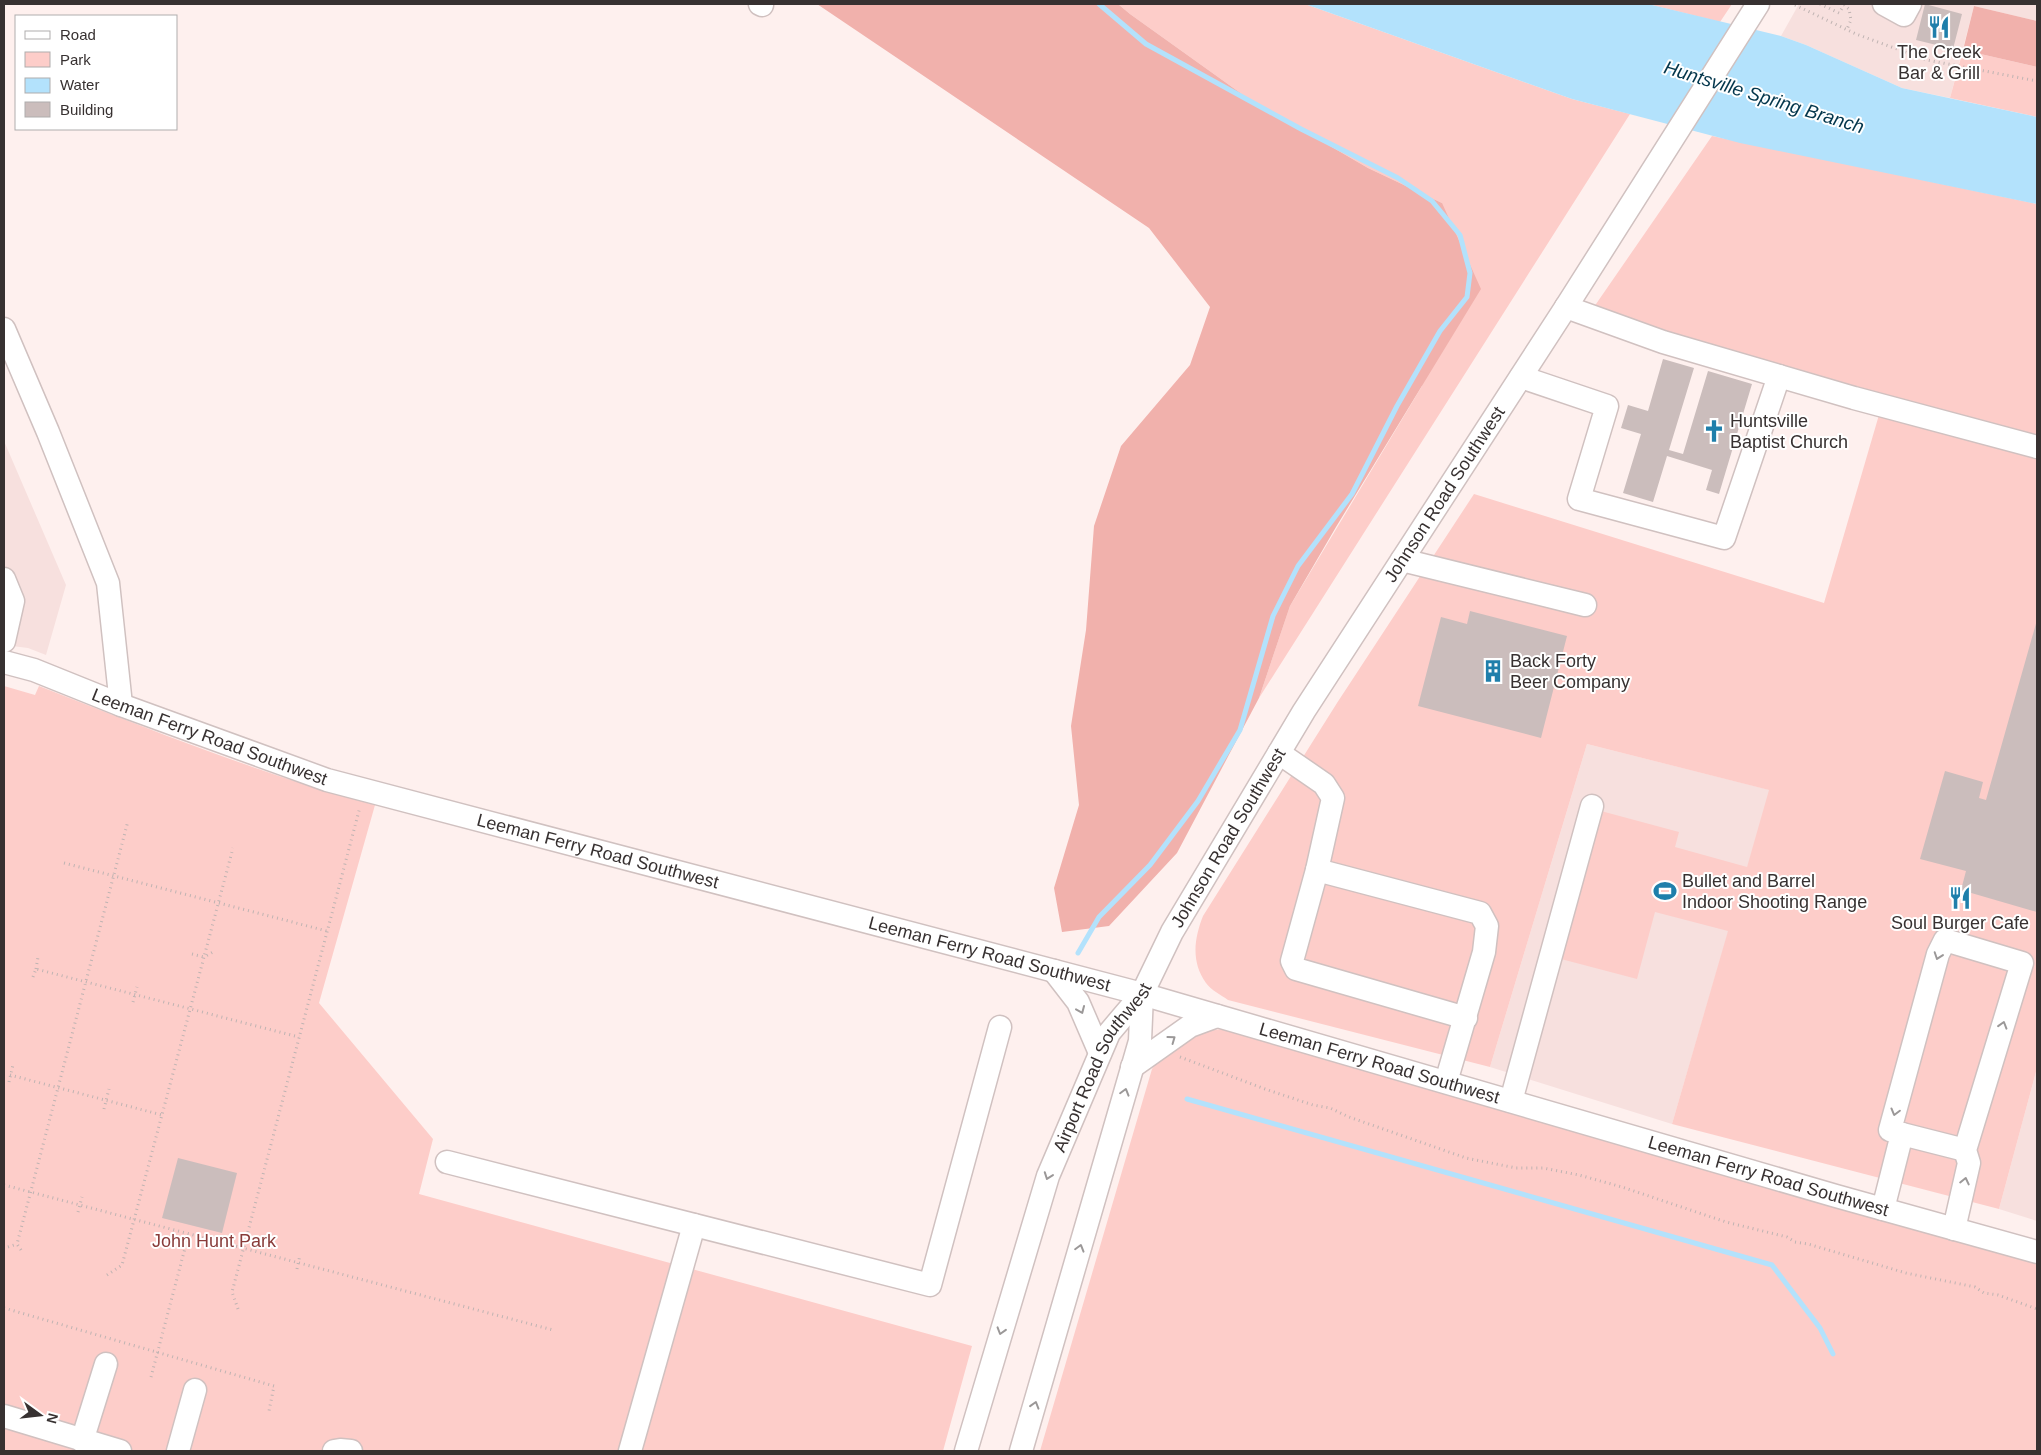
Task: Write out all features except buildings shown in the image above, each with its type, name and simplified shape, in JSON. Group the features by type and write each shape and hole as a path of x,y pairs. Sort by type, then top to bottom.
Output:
{"street":[{"path":"1884,4 1904,15 1910,4"},
{"name":"Johnson Road Southwest","path":"1142,994 1172,932 1279,753 1757,6"},
{"path":"1566,307 1663,342 2037,447"},
{"path":"4,329 48,432 108,583 121,705"},
{"path":"1520,378 1607,406 1580,499 1724,538 1779,376"},
{"path":"1402,560 1585,605"},
{"path":"4,579 13,601 4,641"},
{"name":"Leeman Ferry Road Southwest","path":"4,662 34,670 121,705 327,780 1142,994 2037,1252"},
{"path":"1279,753 1324,784 1333,798 1317,870 1292,962 1296,969 1466,1018"},
{"path":"1511,1101 1592,806"},
{"path":"1317,870 1480,914 1487,926 1484,952 1446,1082"},
{"path":"1954,1229 1969,1163 1965,1150 2022,963 1944,940 1938,954 1890,1130 1965,1150"},
{"path":"1054,971 1078,1002 1100,1054"},
{"name":"Airport Road Southwest","path":"966,1445 1048,1176 1109,1033 1142,994"},
{"name":"Airport Road Southwest","path":"1021,1451 1140,1041 1142,994"},
{"path":"1132,1067 1190,1026 1217,1016"},
{"path":"447,1162 930,1285 1000,1028"},
{"path":"1883,1209 1902,1134"},
{"path":"630,1451 694,1225"},
{"path":"82,1441 106,1364"},
{"path":"178,1451 195,1390"},
{"path":"4,1416 120,1451"},
{"path":"334,1451 351,1451"}],"path":[{"path":"1820,4 1839,13 1844,5 1849,9 1851,20 1847,29"},
{"path":"1795,5 1847,29 1927,60 2037,81"},
{"path":"238,1309 232,1292 365,789"},
{"path":"21,1250 18,1244 128,821"},
{"path":"107,1275 122,1265 233,848"},
{"path":"64,863 327,931"},
{"path":"192,954 204,957 215,951"},
{"path":"34,976 38,957"},
{"path":"36,969 299,1037"},
{"path":"133,1002 137,988"},
{"path":"1175,1055 1265,1089 1313,1105 1330,1108 1349,1117 1466,1158 1516,1168 1542,1168 1579,1175 1622,1187 1726,1222 1788,1237 1795,1242 1850,1256 1868,1263 1975,1288 1984,1293 1998,1295 2037,1309"},
{"path":"9,1082 13,1065"},
{"path":"10,1075 162,1115"},
{"path":"104,1108 109,1089"},
{"path":"4,1186 553,1330"},
{"path":"78,1212 82,1197"},
{"path":"151,1377 188,1233"},
{"path":"8,1247 18,1244"},
{"path":"297,1269 300,1255"},
{"path":"4,1308 274,1386 269,1411"}],"shaded area":[{"path":"817,4 1118,4 1246,97 1368,168 1442,203 1481,289 1290,606 1259,698 1177,853 1109,926 1062,932 1054,888 1079,805 1071,726 1086,630 1094,526 1121,446 1190,365 1210,307 1149,228"},
{"path":"1799,4 2037,4 2037,21 1974,6 1950,98 1902,88 1806,45 1781,36"},
{"path":"1974,6 2037,21 2037,67 1963,50"},
{"path":"4,441 66,585 46,655 28,648 4,645"},
{"path":"1587,744 1770,790 1672,1124 1490,1067"},
{"path":"2037,1068 2037,1221 1999,1209"}],"green space":[{"path":"1118,4 1305,4 1572,99 1630,114 1259,698 1290,606 1422,386 1442,203 1368,168 1246,97"},
{"path":"1648,4 1732,4 1720,22"},
{"path":"1963,50 2037,67 2037,117 1950,98"},
{"path":"1712,136 2037,204 2037,1068 1999,1209 1672,1124 1728,931 1655,912 1637,979 1561,959 1601,811 1679,832 1675,847 1747,867 1769,790 1587,744 1490,1067 1228,1000 1208,986 1198,967 1196,942 1203,916 1337,703 1474,494 1824,603 1881,408 1585,320"},
{"name":"John Hunt Park","path":"4,686 35,695 39,686 247,765 375,805 319,1003 433,1139 419,1194 972,1346 943,1451 4,1451"},
{"path":"1224,1029 1665,1145 2037,1252 2037,1451 1040,1451 1152,1069 1167,1052 1183,1040 1202,1032"}],"water":[{"name":"Huntsville Spring Branch","path":"1305,4 1648,4 1781,36 1806,45 1902,88 2037,117 2037,204 1740,143 1572,99"}],"waterway":[{"path":"1078,953 1099,917 1150,865 1198,801 1240,730 1273,616 1298,566 1352,494 1397,406 1440,331 1467,297 1470,273 1460,235 1432,201 1398,178 1301,129 1146,44 1099,4"},
{"path":"1187,1099 1772,1265 1820,1328 1833,1354"}],"place":[{"name":"The Creek Bar & Grill","path":"1939,27"},
{"name":"Huntsville Baptist Church","path":"1714,431"},
{"name":"Back Forty Beer Company","path":"1493,671"},
{"name":"Bullet and Barrel Indoor Shooting Range","path":"1665,891"},
{"name":"Soul Burger Cafe","path":"1960,898"}]}
